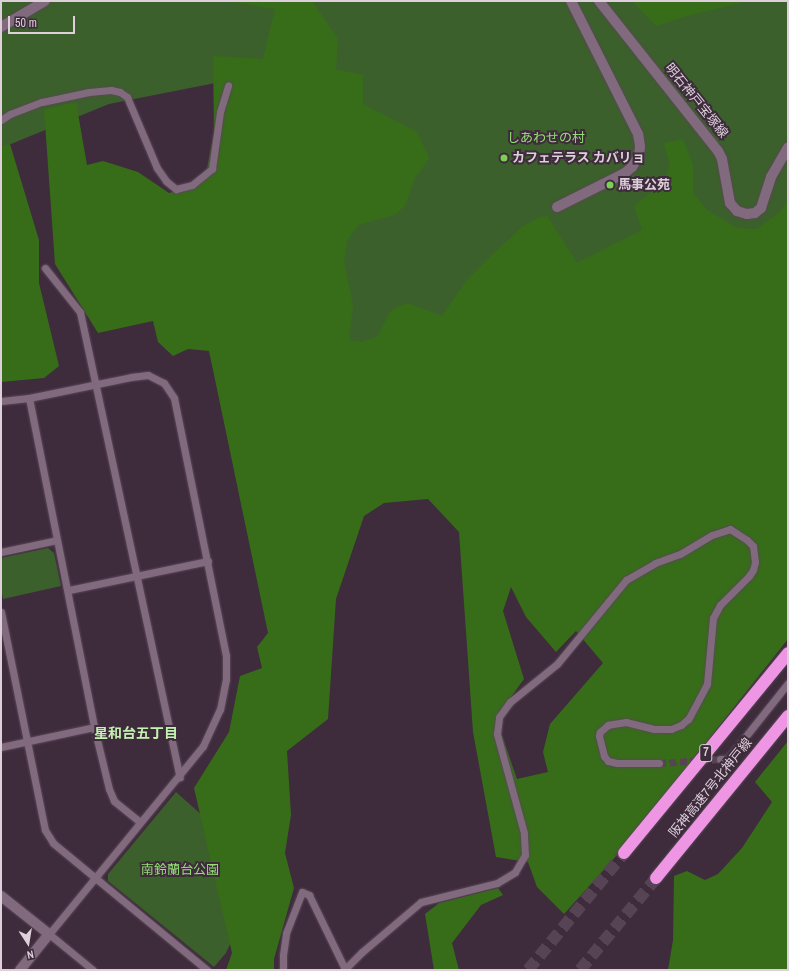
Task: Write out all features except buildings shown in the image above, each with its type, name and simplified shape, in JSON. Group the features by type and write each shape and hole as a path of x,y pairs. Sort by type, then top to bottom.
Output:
{"highway":[{"name":"阪神高速7号北神戸線","path":"624,853 788,653"},
{"name":"阪神高速7号北神戸線","path":"656,878 788,716"}],"street":[{"path":"1,27 45,1"},
{"path":"557,207 625,173 632,167 639,156 640,146 638,134 571,1"},
{"name":"明石神戸宝塚線","path":"599,1 718,150 722,159 730,203 737,211 747,214 755,213 761,208 772,177 788,147"},
{"path":"1,120 10,114 42,102 88,92 111,90 120,92 127,97 157,168 166,181 176,189 192,185 212,169 220,112 228,85"},
{"path":"45,268 80,312 180,777"},
{"path":"1,401 29,398 96,383 148,375 164,383 174,398 226,656 226,679 220,709 204,746 180,777 95,876 20,970"},
{"path":"29,398 57,540 69,590 94,726 109,789 114,801 140,822"},
{"path":"283,970 286,932 302,892 309,895 345,970 362,952 421,902 497,883 515,872 525,855 524,833 496,734 499,716 510,702 557,664 626,580 655,563 680,554 712,535 730,529 753,546 755,562 753,570 749,576 720,605 713,618 707,684 688,719 681,725 671,729 654,728 626,722 608,725 600,732 600,745 604,756 608,761 617,763 659,763"},
{"path":"1,552 57,540"},
{"path":"69,590 208,561"},
{"path":"1,612 45,830 53,843 95,876 207,970"},
{"path":"720,759 726,760 730,756 788,683"},
{"path":"1,747 94,726"},
{"path":"1,896 92,970"}],"green space":[{"name":"しあわせの村","path":"1,1 788,1 788,217 785,225 658,256 363,390 284,332 281,70 109,104 1,148"},
{"path":"228,1 312,1 338,39 336,69 363,75 363,104 417,132 429,158 414,180 405,206 394,215 358,225 347,241 344,262 353,305 349,340 362,342 377,337 390,312 395,308 408,303 442,316 466,281 522,227 540,217 547,216 577,263 642,230 634,206 664,182 670,165 664,143 683,139 693,165 693,193 707,210 737,228 757,229 779,213 788,201 788,639 618,854 564,914 537,887 528,862 496,857 473,732 459,532 428,499 384,503 364,516 336,599 328,719 287,751 291,815 285,853 294,888 274,959 274,970 226,970 232,953 194,788 229,732 240,676 262,668 257,647 268,633 209,351 188,349 173,356 158,342 153,321 98,333 55,264 44,109 76,102 87,165 103,161 138,172 169,193 196,186 207,169 214,132 213,56 263,59 275,9","holes":["511,587 526,617 556,652 576,631 603,663 550,724 543,752 548,772 517,779 496,718 524,679 503,611"]},
{"path":"632,1 748,1 687,16 656,26"},
{"path":"10,144 39,240 39,283 59,366 44,378 1,382 1,147"},
{"path":"48,548 54,553 61,586 3,599 1,587 1,558"},
{"path":"788,741 788,970 668,970 673,940 674,876 687,871 705,880 718,874 742,848 772,802 755,782"},
{"name":"南鈴蘭台公園","path":"176,792 203,816 237,929 226,953 214,967 108,881 108,874"},
{"path":"498,888 503,895 481,905 452,943 459,970 434,970 425,914 439,903"}],"tunnel":[{"path":"659,763 720,759"},
{"path":"528,970 624,853"},
{"path":"580,970 656,878"}],"place":[{"name":"カフェテラス カバリョ","path":"504,158"},
{"name":"馬事公苑","path":"610,185"}],"district":[{"name":"星和台五丁目","path":"136,733"}]}
